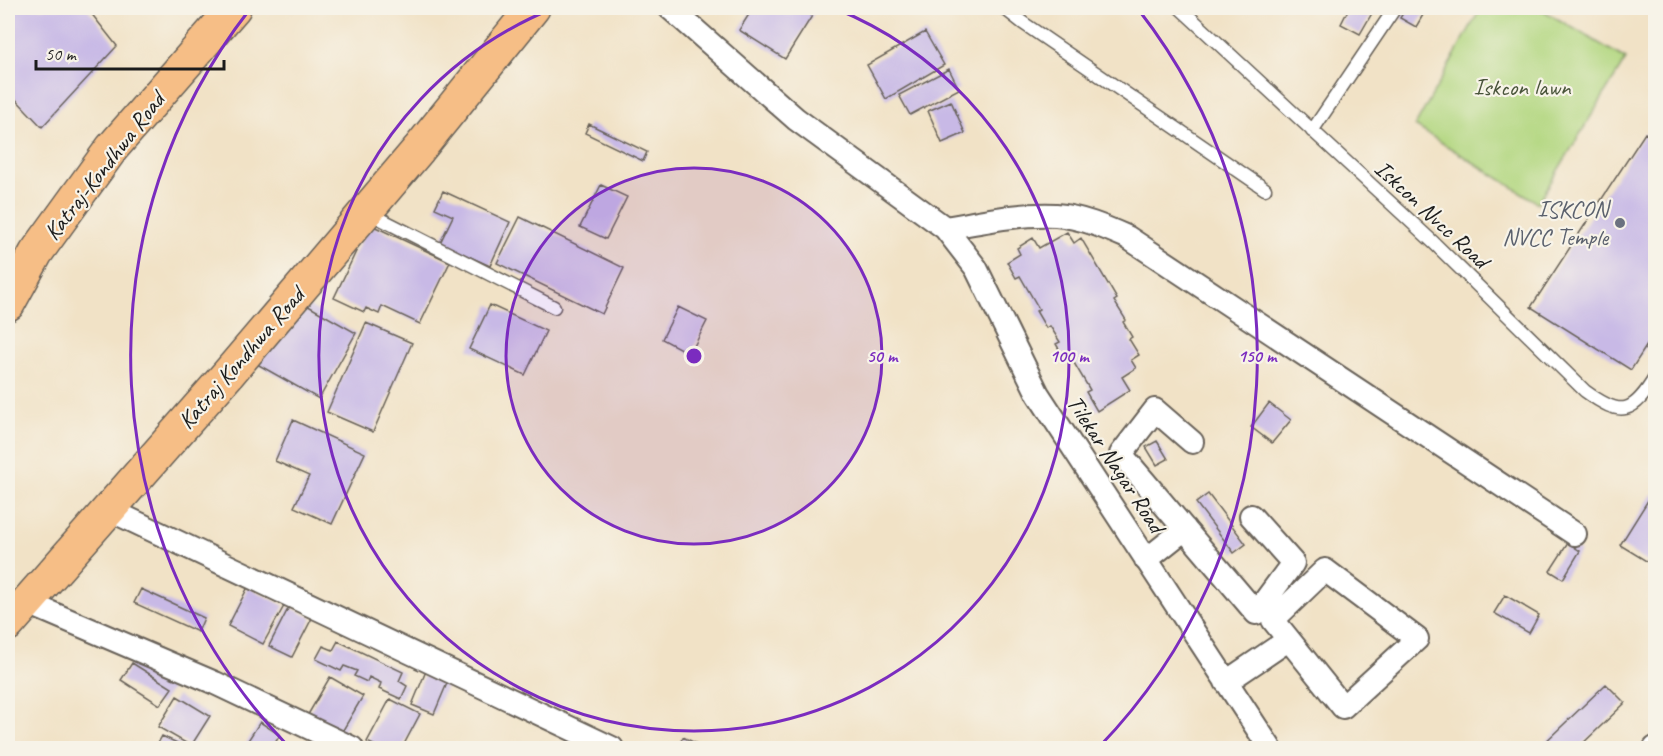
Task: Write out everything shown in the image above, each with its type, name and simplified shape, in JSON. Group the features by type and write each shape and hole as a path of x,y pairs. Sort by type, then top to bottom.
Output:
{"highway":[{"name":"Katraj-Kondhwa Road","path":"8,304 36,252 112,148 234,8"},
{"name":"Katraj Kondhwa Road","path":"18,613 110,510 366,212 533,8"}],"street":[{"name":"Tilekar Nagar Road","path":"670,8 796,119 945,228 976,268 1038,394 1270,748"},
{"path":"945,228 1010,218 1056,215 1092,222 1127,237 1575,534"},
{"path":"1192,442 1155,410 1121,454 1256,613 1293,563 1251,516"},
{"path":"110,510 612,748"},
{"path":"1146,560 1185,529"},
{"path":"1325,570 1417,639 1343,707 1288,640 1273,620 1325,570"},
{"path":"18,613 215,683 352,748"},
{"path":"1226,682 1288,640"}],"lane":[{"path":"1004,8 1265,189"},
{"name":"Iskcon Nvcc Road","path":"1180,8 1434,243 1585,391 1601,403 1618,410 1633,406 1645,394 1656,376"},
{"path":"1312,131 1395,8"},
{"path":"366,212 554,307"}],"green space":[{"name":"Iskcon lawn","path":"1481,8 1539,8 1626,59 1538,203 1415,126"}],"building":[{"path":"8,8 87,8 117,46 42,127 8,91"},
{"path":"753,8 817,8 785,59 739,30"},
{"path":"1349,8 1375,8 1360,34 1341,24"},
{"path":"1406,8 1427,8 1416,27 1400,18"},
{"path":"925,32 944,65 886,99 867,65"},
{"path":"949,69 959,89 910,115 899,95"},
{"path":"951,101 965,133 942,143 928,111"},
{"path":"589,124 647,152 643,161 585,133"},
{"name":"ISKCON NVCC Temple","path":"1645,133 1656,140 1656,331 1631,370 1531,307"},
{"path":"601,185 627,197 606,239 580,227"},
{"path":"443,191 510,222 490,266 440,243 453,216 435,208"},
{"path":"520,217 624,268 602,314 497,263"},
{"path":"369,224 450,262 420,324 382,306 379,314 366,308 364,312 334,298"},
{"path":"1067,232 1074,243 1081,238 1117,299 1114,301 1126,320 1123,322 1132,337 1129,339 1139,355 1131,360 1136,368 1122,377 1130,390 1097,411 1086,392 1090,390 1070,356 1065,359 1056,344 1060,342 1050,326 1046,328 1036,311 1039,309 1020,276 1016,278 1007,262 1020,254 1017,248 1033,238 1039,248"},
{"path":"303,303 356,333 319,399 257,364"},
{"path":"490,305 546,331 525,375 469,349"},
{"path":"678,307 707,321 690,354 662,339"},
{"path":"366,323 412,343 373,432 327,412"},
{"path":"1269,403 1291,420 1272,443 1251,427"},
{"path":"293,420 365,453 332,524 294,507 309,476 275,461"},
{"path":"1157,441 1168,459 1157,465 1146,447"},
{"path":"1208,494 1246,544 1234,553 1196,503"},
{"path":"1652,494 1656,496 1656,567 1620,545"},
{"path":"1568,543 1580,551 1563,579 1550,571"},
{"path":"248,587 284,606 263,644 228,626"},
{"path":"141,589 204,618 198,632 134,603"},
{"path":"1505,595 1539,615 1529,633 1494,613"},
{"path":"289,607 312,618 292,657 269,646"},
{"path":"338,641 403,672 399,681 407,686 401,699 379,689 381,683 369,677 367,682 354,676 357,671 344,666 341,671 316,659 323,646 333,650"},
{"path":"132,663 172,688 160,705 121,680"},
{"path":"426,671 448,681 434,714 412,705"},
{"path":"330,677 363,696 339,737 306,718"},
{"path":"1606,684 1625,703 1578,748 1539,748"},
{"path":"177,696 210,716 191,746 158,727"},
{"path":"390,699 420,714 402,748 380,748 367,742"},
{"path":"260,722 280,735 272,748 243,748"},
{"path":"162,736 188,748 158,748 156,747"},
{"path":"571,737 594,748 565,748"},
{"path":"683,737 701,746 700,748 677,748"}],"place":[{"name":"ISKCON NVCC Temple","path":"1620,223"}]}
